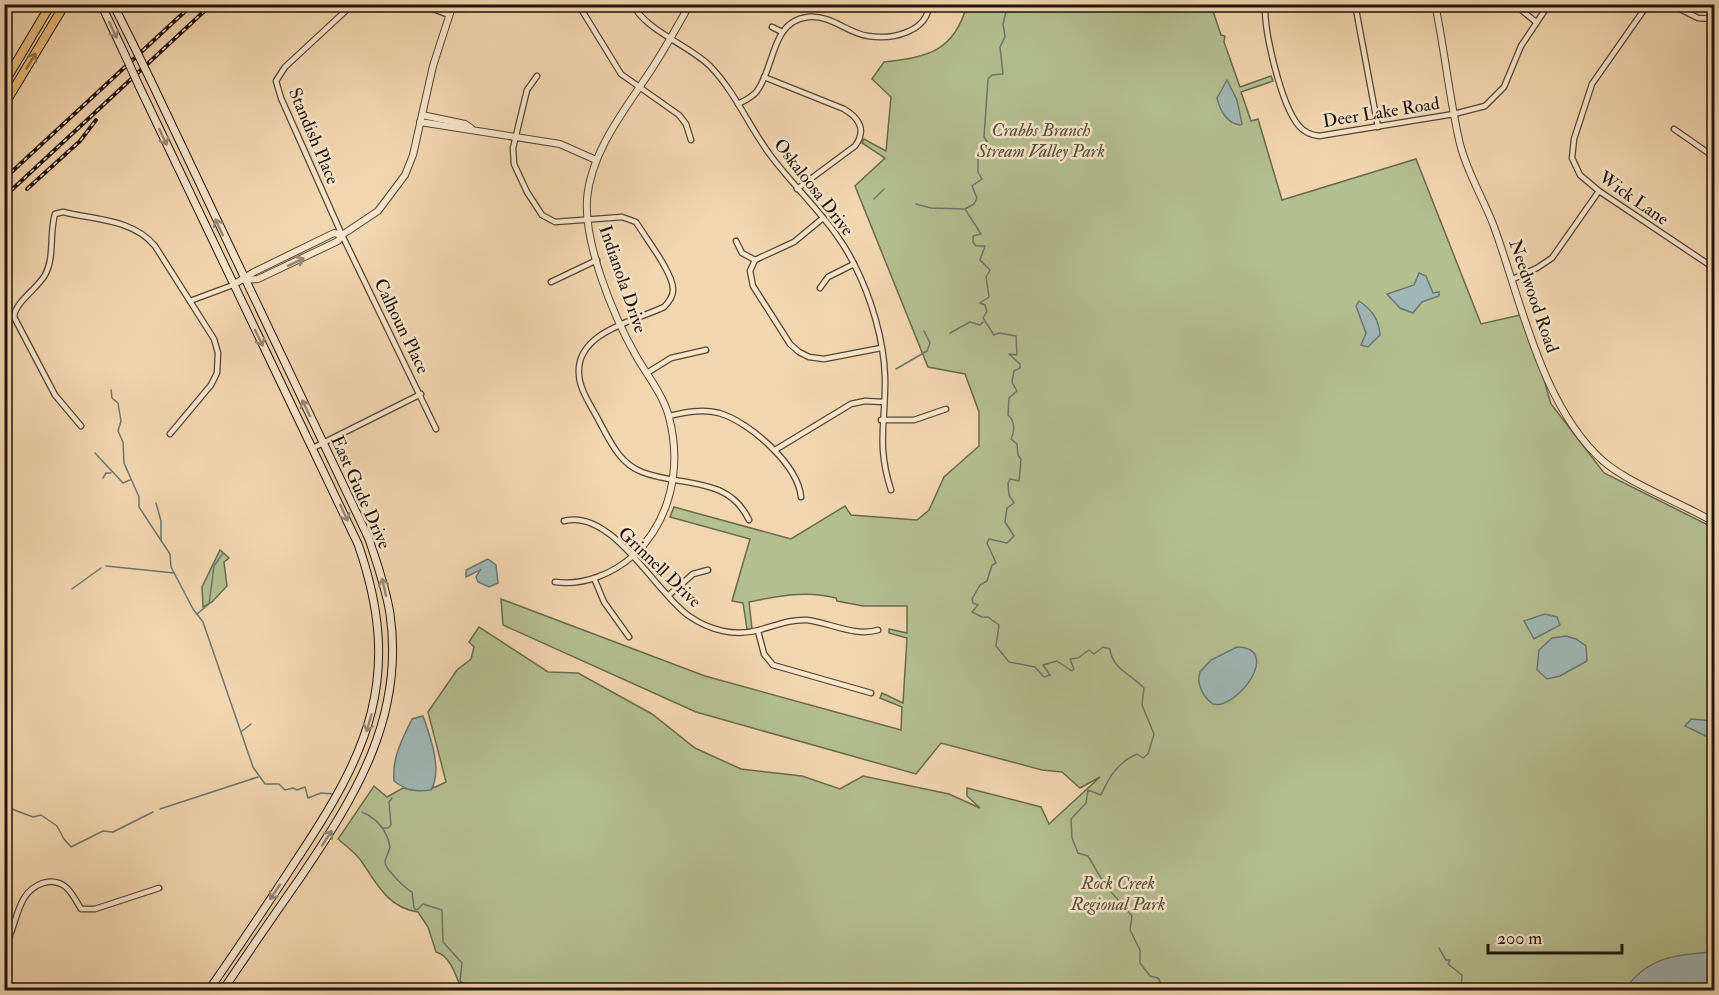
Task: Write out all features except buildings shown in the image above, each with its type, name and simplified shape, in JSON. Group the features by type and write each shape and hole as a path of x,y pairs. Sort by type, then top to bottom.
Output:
{"main road":[{"path":"4,83 51,4"},
{"path":"4,105 65,4"},
{"name":"East Gude Drive","path":"101,4 358,544 370,579 379,645 377,692 360,753 343,788 209,990"},
{"name":"East Gude Drive","path":"113,4 369,539 390,614 389,694 375,748 351,800 223,990"},
{"path":"377,692 389,694"}],"street":[{"name":"Standish Place","path":"342,235 281,98 276,81 285,67 353,4"},
{"path":"420,4 449,15"},
{"path":"190,301 244,280 258,279 298,261 338,241 342,235 378,211 397,189 413,155 433,66 453,4"},
{"path":"578,4 621,74 679,115 686,124 691,140"},
{"name":"Oskaloosa Drive","path":"633,4 645,21 671,37 709,66 728,87 770,154 838,236 854,264 864,285 881,348 885,375 881,420 882,454 891,490"},
{"name":"Indianola Drive","path":"555,582 568,584 594,578 622,566 651,538 660,522 673,478 674,456 669,416 620,326 597,261 587,220 587,198 596,160 690,4"},
{"path":"738,104 756,92 782,32 789,23 809,17 835,21 868,36 907,32 924,21 930,4"},
{"name":"Deer Lake Road","path":"1265,4 1267,37 1278,75 1299,126 1319,136 1454,114 1485,106 1496,97 1508,80 1521,46 1549,4"},
{"path":"1355,4 1378,127"},
{"name":"Needwood Road","path":"1436,4 1454,114 1467,167 1492,221 1554,396 1584,440 1602,461 1619,473 1714,522"},
{"path":"1514,4 1536,22"},
{"name":"Wick Lane","path":"1648,4 1592,84 1574,139 1572,158 1576,168 1599,191 1714,268"},
{"path":"1670,4 1698,18 1714,20"},
{"path":"772,27 782,32"},
{"path":"537,76 527,90 515,136 514,164 542,215 555,222 622,217 636,222 671,278 674,289 672,298 664,307 593,340 584,351 579,376 583,390 621,458 641,472 691,481 720,492 741,506 749,520"},
{"path":"764,77 844,109 855,116 861,125 861,136 855,146 797,189"},
{"path":"421,119 465,130 471,128 560,144 596,160"},
{"path":"1674,129 1714,157"},
{"path":"1513,279 1538,268 1552,258 1599,191"},
{"path":"81,426 55,395 14,317 16,309 38,285 48,268 55,214 63,212 119,223 141,231 155,246 214,339 219,362 211,386 170,434"},
{"path":"823,218 794,243 755,260 750,271 753,286 790,344 809,357 824,358 881,348"},
{"name":"Calhoun Place","path":"342,235 436,429"},
{"path":"736,241 742,253 755,260"},
{"path":"551,282 597,261"},
{"path":"820,288 828,277 854,264"},
{"path":"647,373 671,358 706,350"},
{"path":"313,448 421,394"},
{"path":"774,450 851,404 865,400 883,402"},
{"path":"881,420 914,420 946,409"},
{"path":"669,416 696,411 721,414 753,432 774,450 798,481 801,497"},
{"name":"Grinnell Drive","path":"564,521 576,519 590,523 613,536 634,555 687,614 709,627 735,633 758,631 785,622 804,620 862,633 878,630"},
{"path":"669,595 693,574 708,570"},
{"path":"594,578 604,602 629,637"},
{"path":"758,631 764,654 773,665 871,693"},
{"path":"4,948 24,896 33,886 59,882 68,887 81,909 95,909 159,888"}],"green space":[{"path":"967,5 1211,5 1221,35 1225,36 1224,42 1240,87 1271,76 1273,81 1241,92 1251,121 1258,119 1282,200 1416,159 1481,324 1525,314 1551,404 1604,473 1714,528 1714,990 462,990 449,962 436,952 428,927 418,912 399,906 391,900 360,859 338,839 374,786 387,797 403,788 425,790 446,782 428,712 457,670 471,659 474,647 469,642 479,627 548,672 578,673 652,714 695,748 741,769 802,776 840,789 863,776 949,794 980,808 967,796 967,788 1041,807 1049,824 1100,777 1080,788 1062,772 1042,770 941,743 916,774 696,712 503,625 501,599 705,676 901,730 902,707 880,698 882,693 903,703 907,638 889,633 889,629 907,633 907,606 863,606 814,594 781,596 749,602 752,629 747,629 743,603 732,601 750,539 670,517 674,507 791,539 845,506 851,515 917,520 929,510 944,477 979,446 979,412 965,374 928,367 855,186 885,158 862,143 864,139 886,151 891,97 872,79 884,62 927,54 947,42 955,33"},
{"path":"220,550 229,558 224,562 227,586 212,602 203,607 202,587"}],"water":[{"path":"1227,80 1237,100 1242,124 1240,125 1227,119 1218,103 1217,98"},
{"path":"1419,273 1426,276 1433,293 1439,292 1439,296 1422,302 1413,313 1400,308 1387,294 1414,285"},
{"path":"1359,301 1374,315 1379,329 1380,335 1368,347 1361,345 1366,333 1356,306"},
{"path":"488,559 496,565 498,583 489,587 478,582 476,577 480,570 466,577 466,570"},
{"path":"1545,614 1557,617 1560,625 1534,639 1524,621"},
{"path":"1566,636 1586,646 1587,661 1560,676 1547,679 1537,670 1539,650 1552,638"},
{"path":"1237,647 1250,650 1256,657 1256,667 1243,689 1233,698 1223,703 1213,704 1201,690 1200,672 1211,660"},
{"path":"423,716 434,753 436,773 431,790 416,791 407,789 394,781 394,772 398,749 412,719"},
{"path":"1691,719 1714,721 1714,740 1685,726"},
{"path":"1714,952 1714,990 1625,990 1643,970 1664,959"}],"waterway":[{"path":"1008,4 1003,24 1005,37 1000,47 1003,74 992,75 988,79 984,137 990,146 978,152 978,172 982,179 972,186 977,198 974,204 965,209 981,234 973,236 973,242 976,246 985,246 980,260 990,270 986,277 989,297 980,303 985,305 987,311 983,318 994,335 999,333 1016,336 1017,355 1009,354 1020,364 1020,368 1014,371 1012,382 1017,391 1009,398 1008,415 1014,426 1011,439 1017,444 1018,455 1021,459 1019,481 1010,479 1008,483 1009,495 1014,503 1007,508 1005,522 1014,536 1007,543 989,539 987,543 996,563 992,565 987,581 980,585 972,599 973,603 978,605 972,612 988,617 999,625 996,646 1009,662 1035,667 1044,677 1050,675 1043,665 1057,661 1072,671 1074,669 1070,659 1078,658 1089,650 1094,654 1103,647 1110,649 1118,667 1144,688 1142,705 1154,734 1148,754 1143,758 1137,754 1124,761 1111,776 1101,795 1088,790 1086,803 1071,819 1072,838 1078,853 1088,856 1105,885 1132,916 1130,930 1140,950 1140,963 1150,976 1158,978 1165,990"},
{"path":"874,199 884,189"},
{"path":"916,204 931,208 965,209"},
{"path":"950,333 970,322 980,325 983,322"},
{"path":"896,369 927,351 930,343 924,331"},
{"path":"111,390 112,398 118,403 121,421 118,431 123,442 124,463 139,497 139,507 170,554 171,567 193,609 203,622 253,767 265,784 279,784 285,790 305,787 308,798 321,793 333,794"},
{"path":"95,453 123,483 130,480"},
{"path":"103,478 106,473 111,473"},
{"path":"156,503 161,521 161,540"},
{"path":"197,614 209,604 214,566 223,553"},
{"path":"106,566 174,573"},
{"path":"72,589 101,568"},
{"path":"242,731 251,724"},
{"path":"160,809 258,777"},
{"path":"383,828 391,825 389,802 392,798"},
{"path":"4,806 33,817 41,815 57,826 71,847 103,831 113,832 153,812"},
{"path":"362,812 373,818 387,835 390,847 385,860 386,865 396,878 412,892 414,908 417,910 423,904 442,910 443,942 462,963 460,981 474,990"},
{"path":"1439,948 1446,960 1450,960 1448,964 1462,975 1461,990"}],"railway":[{"path":"4,179 193,4"},
{"path":"4,197 212,4"},
{"path":"27,189 80,141 96,120"}],"park label":[{"name":"Crabbs Branch Stream Valley Park","path":"1041,140"},
{"name":"Rock Creek Regional Park","path":"1118,893"}]}
